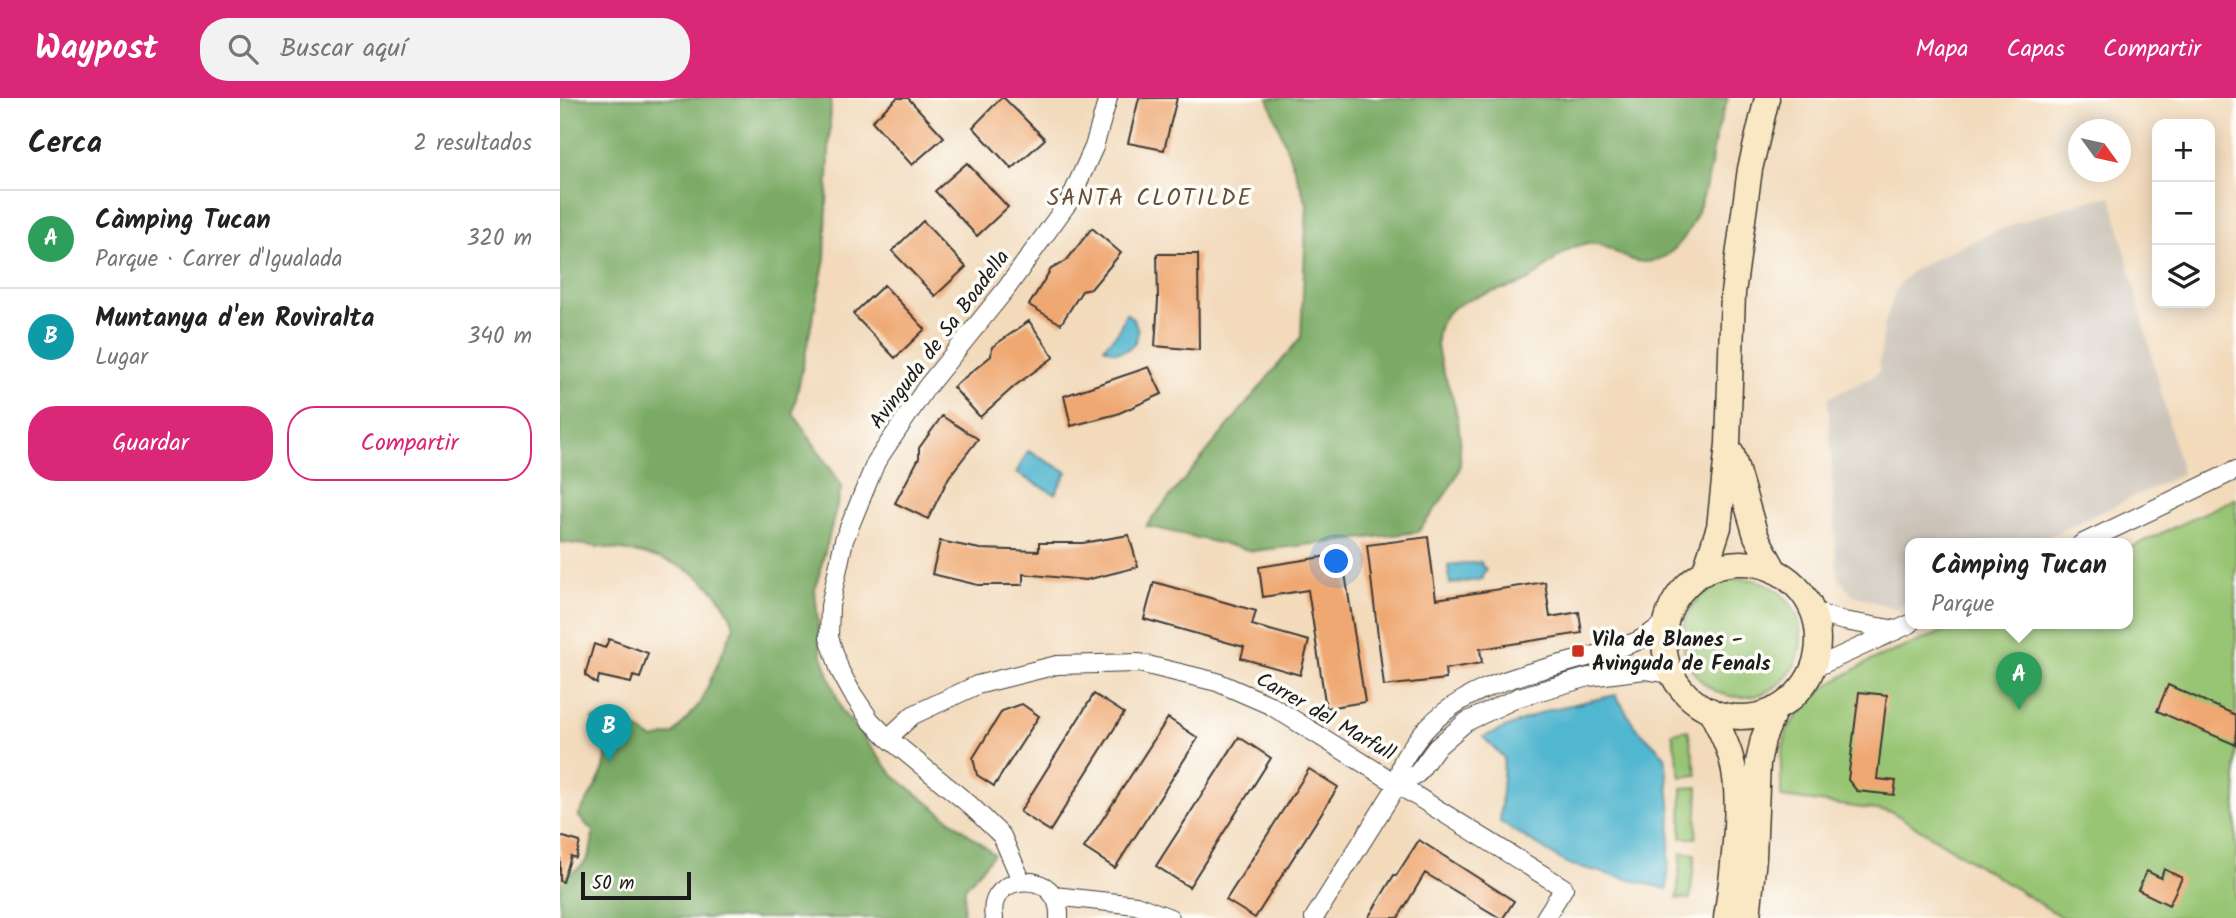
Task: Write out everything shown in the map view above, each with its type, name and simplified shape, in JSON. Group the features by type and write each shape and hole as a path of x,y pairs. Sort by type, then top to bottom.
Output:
{"main road":[{"path":"1704,573 1719,527 1728,444 1732,293 1750,169 1767,98"},
{"path":"1728,444 1756,536 1775,571"},
{"path":"1740,563 1754,564 1775,571 1800,590 1812,612 1818,637 1812,669 1795,695 1775,709 1747,716 1724,715 1710,710 1686,693 1672,674 1665,648 1667,621 1679,596 1690,583 1704,573 1717,567 1740,563"},
{"path":"1748,918 1758,763 1763,739 1775,709"},
{"path":"1710,710 1730,751 1735,774 1735,824 1726,918"}],"street":[{"name":"Avinguda de Sa Boadella","path":"1021,880 1002,836 970,805 870,720 840,671 829,637 830,606 844,540 876,462 926,388 1006,289 1069,200 1094,147 1108,98"},
{"path":"2094,538 2236,470"},
{"path":"1812,612 1844,621 1904,627"},
{"path":"1314,918 1398,784 1399,764 1424,730 1455,704 1513,677 1605,653 1639,640 1667,621"},
{"path":"1812,669 1904,627"},
{"name":"Carrer del Marfull","path":"888,738 914,715 977,685 1057,665 1139,663 1217,682 1270,705 1564,888 1545,918"},
{"path":"1398,784 1417,774 1436,748 1466,722 1519,697 1589,677 1645,670 1672,674"},
{"path":"994,918 992,908 1001,890 1021,880 1038,883 1054,895 1136,905 1170,918"},
{"path":"1054,895 1059,918"}],"shaded area":[{"path":"2111,196 2182,474 2046,538 1905,538 1905,604 1895,609 1852,594 1839,579 1837,571 1828,398 1873,377 1879,371 1884,325 1897,287 1912,271 1954,249 2014,224 2082,202"}],"green space":[{"path":"560,98 831,98 825,259 793,413 842,486 815,590 821,653 842,711 894,776 994,854 965,888 963,918 560,918 560,878 582,866 591,849 593,831 578,816 605,763 604,746 592,719 614,716 653,739 674,734 701,702 734,626 722,601 706,583 685,569 662,559 637,553 560,542"},
{"path":"1268,98 1728,98 1697,214 1681,242 1671,252 1644,262 1628,258 1606,247 1584,244 1566,252 1526,281 1468,300 1445,316 1437,336 1437,346 1457,417 1460,466 1447,493 1418,532 1253,551 1146,526 1301,337 1307,204"},
{"path":"2236,498 2236,918 2063,918 1892,812 1781,797 1781,758 1787,729 1818,691 1870,661 1950,629 2133,629 2133,547"},
{"path":"1742,579 1765,583 1784,596 1797,615 1801,638 1797,661 1784,680 1765,693 1742,697 1719,693 1700,680 1687,661 1683,638 1687,615 1700,596 1719,583"},
{"path":"1688,730 1697,775 1681,777 1672,733"},
{"path":"1698,787 1696,838 1681,838 1682,788"},
{"path":"1681,853 1695,854 1690,899 1677,898"}],"water":[{"path":"1126,313 1134,320 1137,328 1134,343 1122,351 1104,347 1118,332"},
{"path":"1028,451 1067,472 1055,494 1016,473"},
{"path":"1481,562 1486,569 1482,575 1483,579 1450,584 1448,565"},
{"path":"1616,695 1634,725 1665,756 1671,813 1667,889 1568,864 1500,822 1504,758 1483,737 1548,710"}],"building":[{"path":"897,98 908,98 944,137 912,165 872,121"},
{"path":"1001,98 1045,139 1012,169 973,127"},
{"path":"1139,98 1177,98 1164,150 1128,143"},
{"path":"967,163 1008,207 977,236 935,191"},
{"path":"923,221 966,267 935,296 892,251"},
{"path":"1092,228 1121,253 1091,289 1082,291 1061,324 1029,305 1051,269 1066,261"},
{"path":"1157,254 1198,254 1199,350 1155,346"},
{"path":"884,285 925,329 895,358 853,314"},
{"path":"1029,321 1054,357 1016,385 980,417 953,387 991,356 992,347"},
{"path":"1149,367 1162,394 1117,414 1071,426 1064,396"},
{"path":"942,416 978,439 949,477 928,519 895,503 919,458 919,448"},
{"path":"1129,535 1138,567 1086,580 1023,574 1023,585 978,585 932,574 940,541 980,549 1039,551 1039,543 1083,543"},
{"path":"1428,537 1436,599 1545,582 1550,617 1579,612 1582,633 1480,649 1482,663 1445,669 1446,679 1384,686 1367,545"},
{"path":"1342,554 1365,702 1326,708 1308,590 1263,597 1259,567"},
{"path":"1154,582 1256,611 1252,625 1309,641 1300,675 1241,658 1244,647 1144,619"},
{"path":"609,639 648,653 640,678 633,676 631,683 599,676 597,684 585,675 594,644 605,648"},
{"path":"2168,685 2236,715 2236,745 2157,711"},
{"path":"1859,692 1887,695 1877,779 1896,781 1894,795 1857,791 1848,780"},
{"path":"1094,694 1124,713 1050,831 1020,812"},
{"path":"1022,704 1039,716 994,786 977,775 973,758 1002,711"},
{"path":"1168,718 1198,738 1115,868 1084,848"},
{"path":"1239,737 1271,758 1189,887 1156,866"},
{"path":"1309,769 1338,787 1255,918 1226,900"},
{"path":"560,836 580,842 576,858 571,856 563,882 560,881"},
{"path":"1419,840 1514,901 1503,918 1425,873 1398,918 1368,918"},
{"path":"2164,869 2182,878 2169,905 2138,890 2147,871 2161,878"}],"place":[{"name":"Vila de Blanes - Avinguda de Fenals","path":"1578,651"},
{"name":"Càmping Tucan","path":"2019,710"},
{"name":"Muntanya d'en Roviralta","path":"609,762"}],"district":[{"name":"SANTA CLOTILDE","path":"1150,197"}]}
